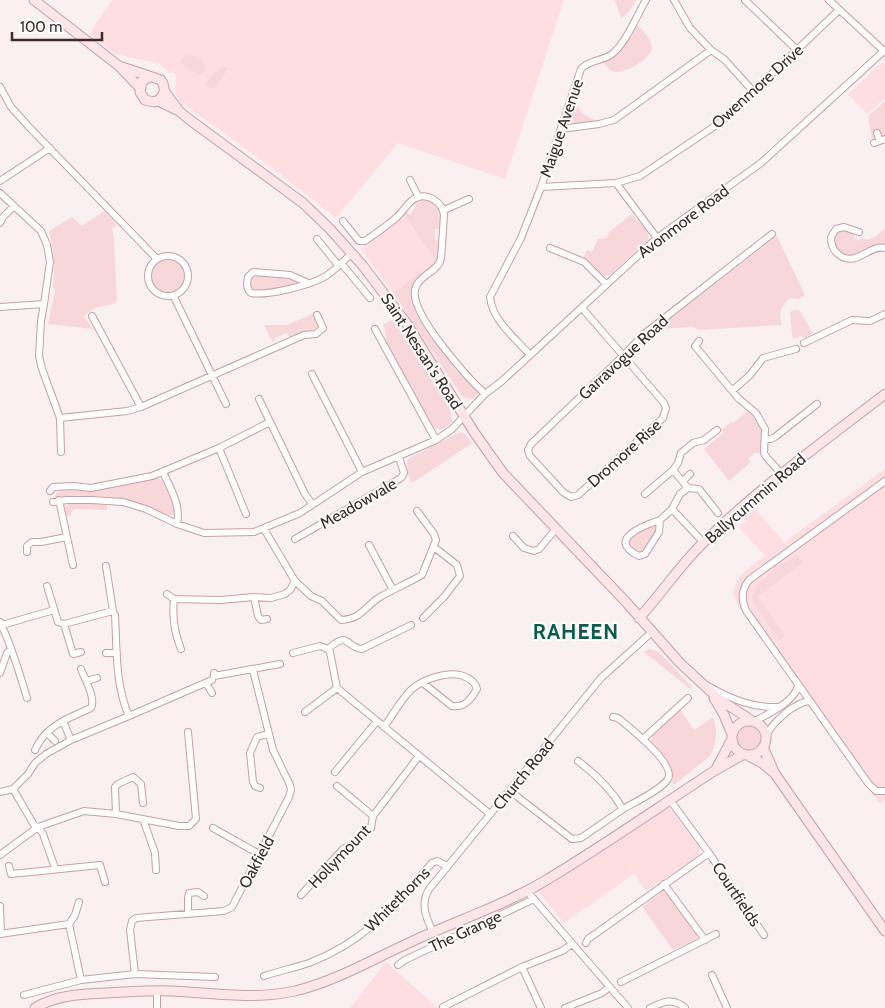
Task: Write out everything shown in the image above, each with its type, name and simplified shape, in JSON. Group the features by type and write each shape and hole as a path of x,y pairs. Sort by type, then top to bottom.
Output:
{"main road":[{"path":"34,0 45,4 120,66 140,88 145,100 149,102 158,101 164,92 164,84 161,80 120,66"},
{"path":"140,88 142,82 150,77"},
{"name":"Saint Nessan's Road","path":"164,92 179,111"},
{"name":"Saint Nessan's Road","path":"158,101 179,111 303,203 321,219 378,284 407,324 494,462 503,473 640,618 666,649 710,692"},
{"name":"Ballycummin Road","path":"640,618 703,542 751,497 885,394"},
{"path":"34,1008 50,1000 68,996 157,991 241,996 279,994 293,991 327,980 499,904 542,882 714,771 746,755 756,754 763,747 766,737 764,728 731,709 710,692"},
{"path":"710,692 724,715 735,748 762,763 775,774"},
{"path":"714,771 736,726 740,722 753,721"},
{"path":"763,747 775,774 885,931"}],"street":[{"name":"Maigue Avenue","path":"530,355 495,316 490,306 490,297 521,238 581,69 584,65 607,58 614,53 620,46 646,0"},
{"path":"674,0 690,28 711,50 724,59 754,91"},
{"path":"745,0 797,50"},
{"path":"829,0 885,51"},
{"name":"Owenmore Drive","path":"541,186 616,183 640,176 721,122 840,10"},
{"path":"561,129 599,124 618,117 711,50"},
{"name":"Avonmore Road","path":"465,416 485,394 657,238 761,163 885,51"},
{"path":"0,87 11,107 157,259"},
{"path":"877,133 880,141"},
{"path":"0,181 50,148"},
{"path":"410,180 418,196"},
{"path":"616,183 657,238"},
{"path":"0,193 40,231 47,245 50,262 41,321 39,356 60,418 61,452"},
{"path":"343,221 359,241 365,241 396,218 418,196 439,202 444,210 440,263 421,278 415,290 415,302 447,353 467,377 485,394"},
{"path":"444,210 469,200"},
{"path":"0,223 13,207"},
{"path":"859,232 844,227 836,229 831,237 833,248 843,258 849,259 861,256 876,248 885,248"},
{"name":"Garravogue Road","path":"528,450 531,444 644,334 772,234"},
{"path":"317,239 370,298"},
{"path":"550,248 584,262 606,284"},
{"path":"308,283 290,275 253,272 248,277 247,285 248,291 251,293 266,293 308,283 326,276 352,253"},
{"path":"167,256 176,257 184,263 189,274 187,284 174,297 157,293 150,285 148,275 151,266 157,259 167,256"},
{"path":"174,297 226,404"},
{"path":"0,307 44,304"},
{"name":"Dromore Rise","path":"528,450 530,456 563,492 574,496 663,418 666,408 664,403 622,357 582,308"},
{"path":"804,343 852,320 870,322 885,314"},
{"path":"92,316 141,407"},
{"path":"60,418 127,411 141,407 296,338 316,334 322,330 323,325 317,316"},
{"path":"375,329 436,440"},
{"path":"699,341 695,346 738,398 756,413 765,429 764,453 781,473"},
{"path":"733,390 750,375 763,358 796,349"},
{"name":"Meadowvale","path":"312,374 362,472"},
{"name":"Meadowvale","path":"259,399 305,494 312,504"},
{"path":"766,438 775,437 817,404"},
{"name":"Meadowvale","path":"73,565 56,501 108,500 122,502 146,509 177,524 204,533 254,532 300,513 362,472 436,440 452,429 465,416"},
{"path":"50,491 53,487 74,486 91,488 152,476 219,448 270,422"},
{"path":"645,494 673,470 678,463 681,453 693,443 704,440 717,430"},
{"path":"219,448 246,514"},
{"name":"Meadowvale","path":"295,539 401,478 404,473 399,457"},
{"path":"673,470 688,488"},
{"path":"164,472 178,505 177,524"},
{"path":"682,480 690,474"},
{"path":"885,481 749,580 743,590 742,600 747,612 868,783 876,791 885,791"},
{"path":"660,520 659,532 644,556 637,555 626,547 626,538 631,533 660,520 672,509 680,494 688,488 699,489 718,513"},
{"path":"672,509 703,542"},
{"path":"264,529 295,581 311,596 322,601 341,620 348,620 359,616 371,603 422,575 436,540 434,534 417,511"},
{"path":"513,536 524,548 534,552 539,549 556,529"},
{"path":"27,552 27,546 32,542 67,537"},
{"path":"369,545 393,590"},
{"path":"423,618 444,598 460,576 457,565 434,547"},
{"path":"47,586 58,622 64,624 113,611 106,566"},
{"path":"167,594 174,599 271,598 279,597 290,590 295,581"},
{"path":"254,597 258,616 261,620 267,619"},
{"path":"174,599 174,632 181,649"},
{"path":"27,698 11,650 10,641 1,623 54,610"},
{"path":"115,615 119,688 122,701 129,716"},
{"path":"64,624 73,654 81,652"},
{"path":"328,649 336,642 346,640 356,648 362,649 411,624"},
{"name":"Church Road","path":"432,932 426,916 424,900 426,894 601,678 652,632"},
{"path":"293,653 320,646 328,649 337,688 490,814"},
{"path":"0,673 7,653 11,650"},
{"path":"106,653 117,653"},
{"path":"0,792 13,789 28,774 35,763 46,754 71,740 129,716 214,676 280,664"},
{"path":"35,750 38,743 56,724 93,706 93,700 81,669"},
{"name":"Oakfield","path":"135,974 130,930 132,921 136,918 224,911 232,907 291,790 273,750 253,670"},
{"path":"384,727 413,689 423,683 442,675 454,674 465,676 475,683 477,688 465,704 456,707 452,706 423,683"},
{"path":"86,681 97,678"},
{"path":"210,678 212,693"},
{"path":"699,681 727,697 752,706 763,708 779,707"},
{"path":"753,721 779,707 796,694 798,685"},
{"path":"305,712 337,688"},
{"path":"643,740 688,698"},
{"path":"766,737 772,725 793,708 809,701"},
{"path":"510,791 572,839 581,838 623,809 663,785 669,774 661,759 643,740 618,718 614,717"},
{"path":"63,721 71,740"},
{"path":"335,772 377,721"},
{"path":"0,855 38,827 84,811 116,814 142,820 189,826 196,819 188,732"},
{"path":"47,733 55,741"},
{"path":"260,788 255,786 250,753 257,737 268,734"},
{"name":"Hollymount","path":"301,895 343,849 355,843 371,828 373,816 419,756"},
{"path":"578,761 600,778 614,794 623,809"},
{"path":"116,814 115,787 134,777 141,784 143,803"},
{"name":"Hollymount","path":"337,786 373,816"},
{"path":"13,789 34,825 44,834 55,868"},
{"name":"Courtfields","path":"670,800 709,853 764,935"},
{"path":"142,820 155,853 156,870"},
{"path":"213,828 259,854"},
{"name":"Courtfields","path":"586,943 588,939 709,853"},
{"name":"Whitethorns","path":"264,976 308,963 354,940 384,916 432,863 437,861 447,866"},
{"path":"10,866 10,874 100,864 105,882"},
{"path":"664,884 705,940"},
{"path":"526,890 628,1008"},
{"path":"188,914 188,898 190,893 198,892 204,896"},
{"name":"The Grange","path":"398,965 534,898"},
{"path":"79,902 75,915 69,924 81,980"},
{"path":"0,906 1,934 69,924"},
{"path":"621,982 716,934"},
{"path":"443,1007 522,967 562,951 572,944"},
{"path":"522,967 541,1008"},
{"path":"24,995 81,980 135,974 215,977"},
{"path":"712,975 728,1008"},
{"path":"565,1008 602,994 609,987"},
{"path":"157,991 157,1008"},
{"path":"651,1008 672,1000 685,1008"}],"shaded area":[{"path":"112,0 564,0 505,179 398,143 336,218 280,174 178,100 175,90 176,75 173,72 169,73 160,64 116,54 89,34"},
{"path":"615,0 636,0 629,12 621,18"},
{"path":"637,24 650,41 651,51 638,64 620,72 612,71 604,63 620,53"},
{"path":"186,55 200,59 206,66 205,71 201,74 183,65 181,59"},
{"path":"883,63 885,64 885,98 867,114 848,94"},
{"path":"223,66 228,69 215,87 211,89 205,85 212,75"},
{"path":"574,100 582,113 596,121 574,124 569,122 568,118"},
{"path":"885,101 885,136 879,130 874,132 875,137 872,140 868,116"},
{"path":"418,199 436,203 441,213 440,229 435,229 435,240 440,241 440,248 437,262 418,278 414,286 412,295 413,305 455,369 478,392 478,395 472,399 462,396 393,293 432,264 434,257 403,215 406,212 410,215 416,206 414,203"},
{"path":"104,211 117,225 112,228 117,301 107,306 93,309 84,316 93,329 48,324 55,290 53,287 53,252 49,231 72,217 82,226"},
{"path":"632,214 647,232 648,240 610,275 604,276 583,259 587,250 592,252 598,239 606,238 609,232"},
{"path":"404,217 434,257 432,265 393,293 361,249"},
{"path":"885,229 885,244 873,246 857,254 847,255 841,252 833,241 839,231 843,230 854,234 854,238 859,241 861,238 868,239 874,237"},
{"path":"777,236 805,295 799,299 791,298 785,304 781,313 782,325 699,330 693,327 657,329"},
{"path":"168,260 180,265 185,277 180,289 168,294 156,289 151,277 156,265"},
{"path":"255,275 292,277 297,281 283,288 263,291 252,290 249,282"},
{"path":"796,309 800,311 813,333 805,338 801,336 794,339 792,335 790,312"},
{"path":"312,314 318,325 317,328 311,332 303,332 290,338 287,333 275,338 273,343 264,325 287,325"},
{"path":"394,319 451,411 452,421 444,428 433,428 387,346 383,325"},
{"path":"749,410 760,425 763,441 759,453 755,453 748,459 751,462 729,481 704,449 723,433 721,430"},
{"path":"460,432 465,434 472,443 412,483 407,471 408,459"},
{"path":"885,469 885,800 880,804 738,606 733,593 737,580 745,571 765,556 739,527 746,521 743,516 753,506 784,542 771,552"},
{"path":"157,478 161,479 170,490 176,509 173,515 164,514 124,499 95,496 57,498 55,496 61,490 98,490"},
{"path":"69,503 105,503 108,507 107,510 76,509 72,511 70,516 66,516 65,507"},
{"path":"654,525 657,526 658,530 645,551 640,554 629,546 628,540 633,534"},
{"path":"797,555 803,563 758,596 785,636 779,640 753,602 753,595 761,581"},
{"path":"649,649 659,652 692,687 690,689 644,652"},
{"path":"679,708 694,730 713,717 716,736 710,756 674,785 670,765 651,743 652,735"},
{"path":"749,726 757,730 761,738 757,746 749,750 741,746 737,738 741,730"},
{"path":"672,809 700,848 698,856 646,891 634,874 564,923 538,891 661,810"},
{"path":"663,891 668,894 697,934 697,939 673,950 642,907"},
{"path":"386,962 438,1008 350,1008"}],"district":[{"name":"RAHEEN","path":"576,632"}]}
